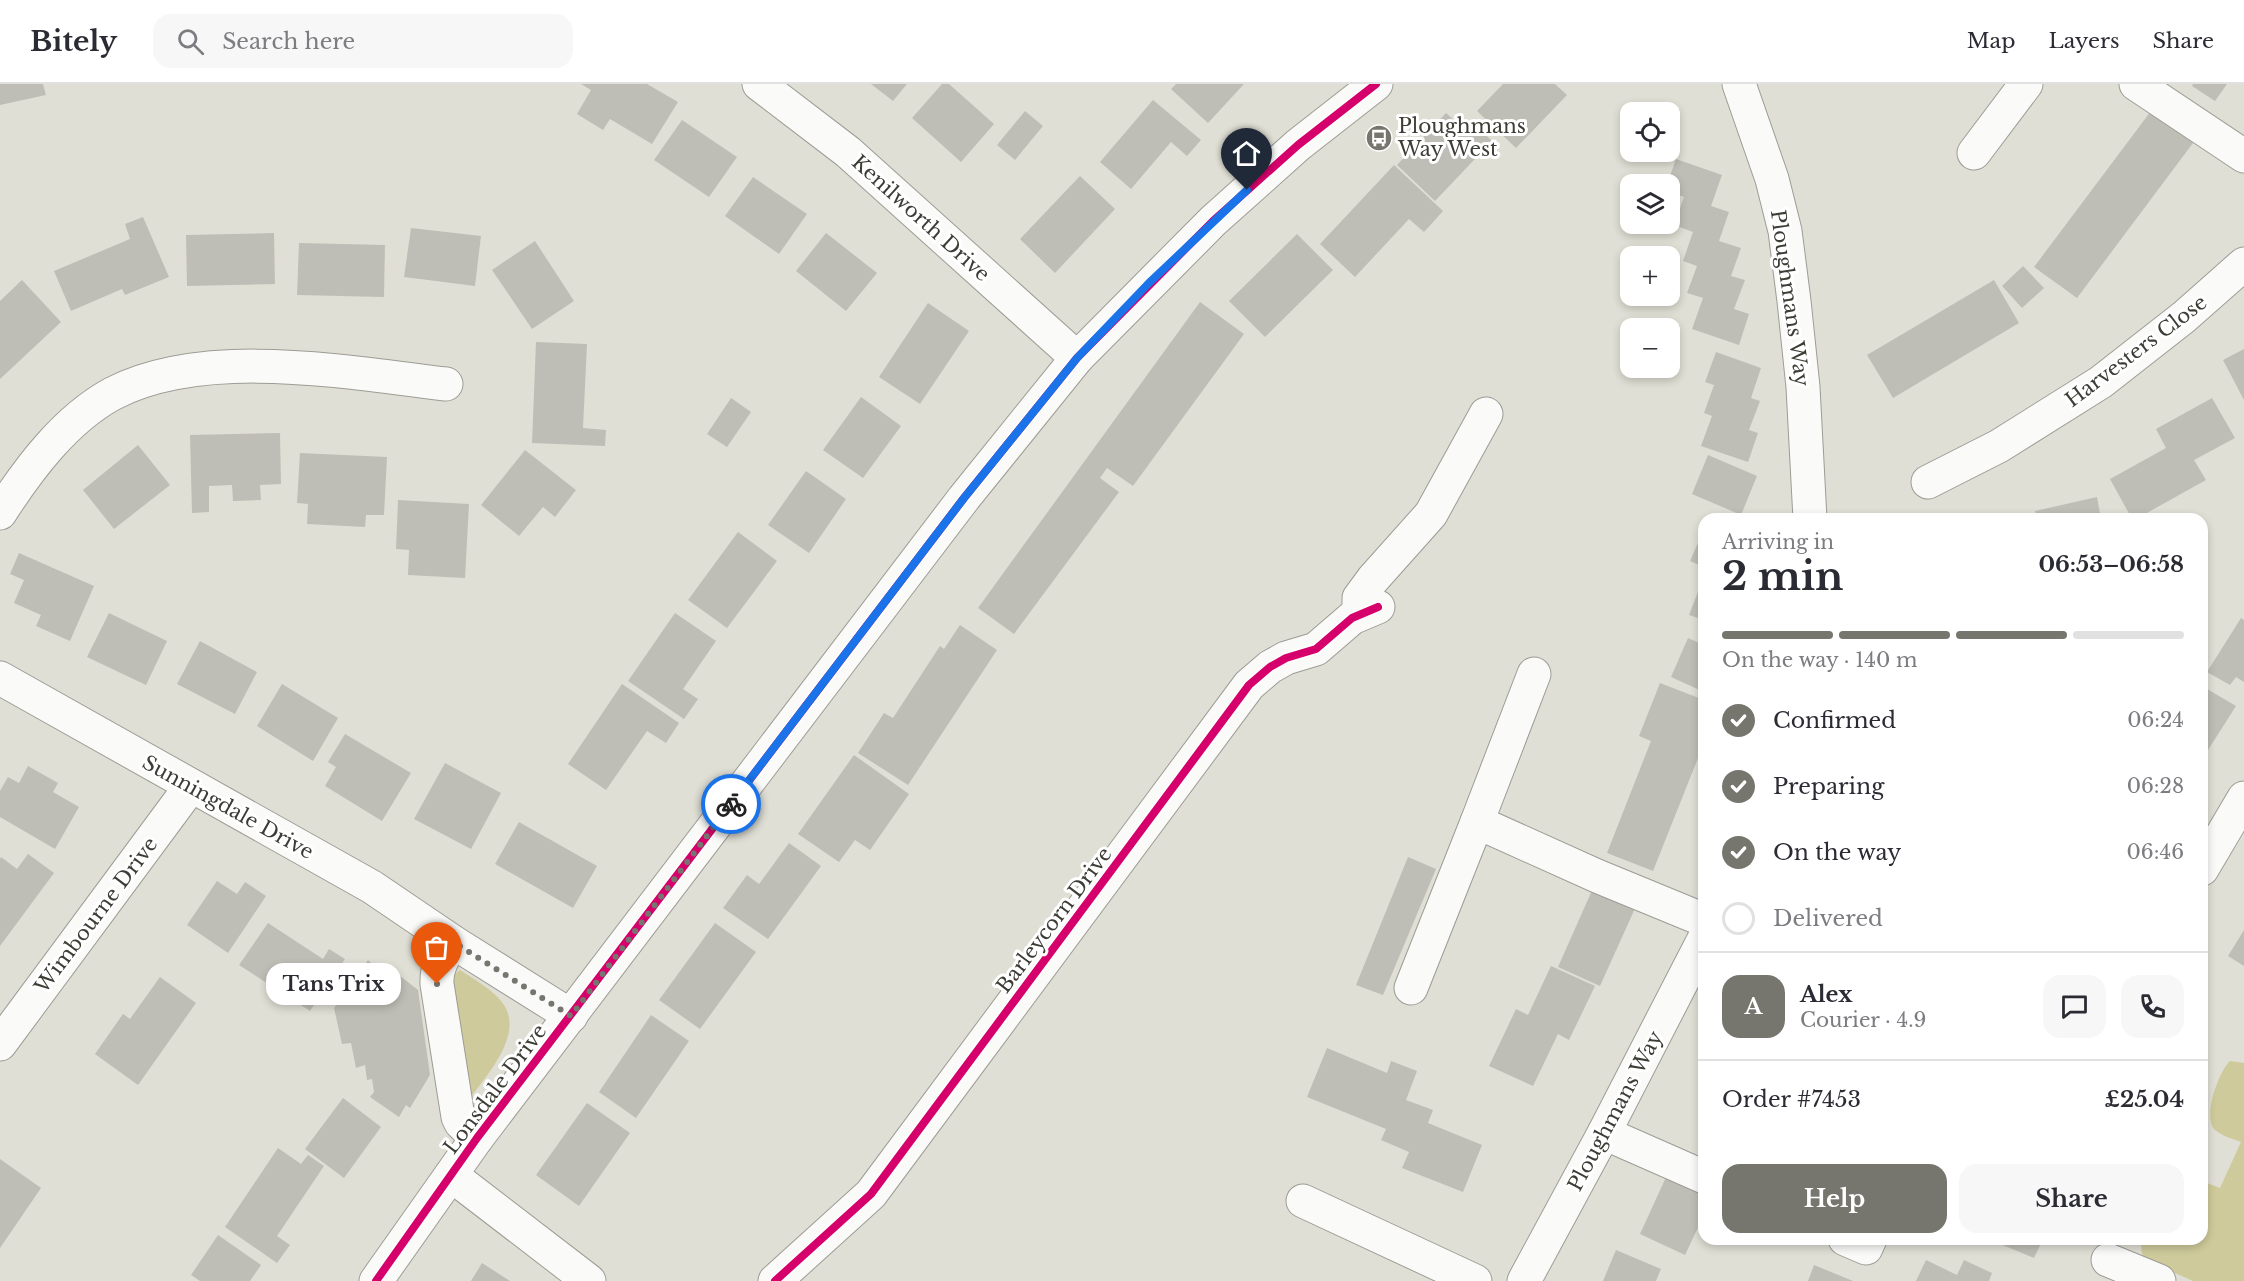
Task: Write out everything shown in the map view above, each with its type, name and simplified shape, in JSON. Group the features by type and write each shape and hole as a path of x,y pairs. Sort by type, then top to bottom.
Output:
{"street":[{"name":"Kenilworth Drive","path":"759,84 848,152 1077,358"},
{"name":"Lonsdale Drive","path":"376,1281 477,1138 964,498 1077,358 1149,283 1214,221 1298,145 1376,84"},
{"name":"Ploughmans Way","path":"1739,84 1772,178 1785,231 1803,387 1810,513"},
{"path":"1974,153 2026,84"},
{"path":"2136,84 2244,156"},
{"name":"Harvesters Close","path":"1928,482 1999,446 2101,382 2184,317 2244,264"},
{"path":"0,513 41,456 75,421 111,395 145,380 203,368 264,367 339,371 446,384"},
{"name":"Barleycorn Drive","path":"775,1281 871,1194 1249,686 1270,667 1286,658 1316,649 1344,624 1368,610 1359,598 1431,514 1486,414"},
{"path":"1412,988 1534,674"},
{"name":"Sunningdale Drive","path":"0,678 372,888 571,1016"},
{"name":"Wimbourne Drive","path":"0,1044 191,786"},
{"path":"2208,859 2244,798"},
{"path":"1477,822 1597,876 1698,918"},
{"path":"453,942 439,963 436,973 437,984 458,1117 461,1123 477,1138"},
{"name":"Ploughmans Way","path":"1524,1281 1604,1133 1698,951"},
{"path":"1604,1133 1698,1174"},
{"path":"451,1175 589,1281"},
{"path":"1303,1201 1474,1281"},
{"path":"2105,1260 2159,1281"}],"shaded area":[{"path":"460,970 495,995 504,1005 509,1017 506,1043 500,1056 468,1101 450,978"},
{"path":"2230,1061 2244,1063 2244,1281 2193,1281 2146,1260 2141,1250 2141,1245 2208,1245 2208,1183 2220,1188 2241,1142 2218,1132 2211,1124 2211,1105 2217,1084"}],"building":[{"path":"0,84 43,84 46,95 0,105"},
{"path":"581,84 647,84 678,102 652,144 610,119 603,130 577,114 591,90"},
{"path":"871,84 907,84 893,101"},
{"path":"942,84 949,84 994,124 961,162 912,118"},
{"path":"1176,84 1244,84 1208,123 1171,89"},
{"path":"1503,84 1555,84 1567,95 1516,148 1477,111"},
{"path":"2193,84 2227,84 2215,101 2192,86"},
{"path":"1153,100 1201,140 1187,156 1171,142 1131,189 1100,162"},
{"path":"1025,111 1043,126 1015,160 997,145"},
{"path":"2151,111 2193,143 2077,298 2034,267"},
{"path":"1446,113 1468,133 1475,125 1492,141 1435,201 1397,165"},
{"path":"682,120 737,157 709,197 654,160"},
{"path":"1680,160 1722,175 1711,206 1729,212 1719,241 1741,248 1731,276 1745,280 1734,309 1749,314 1739,345 1692,329 1703,298 1687,293 1697,266 1683,261 1693,232 1680,227 1680,208 1684,197 1680,196 1680,174 1671,174 1675,162"},
{"path":"1394,165 1443,211 1424,232 1409,219 1355,277 1320,244"},
{"path":"1080,176 1115,209 1055,273 1020,239"},
{"path":"753,177 807,214 779,254 725,216"},
{"path":"143,217 169,277 125,295 122,289 71,311 54,271 130,239 125,224"},
{"path":"411,228 481,236 475,286 404,277"},
{"path":"274,233 275,284 187,286 186,235"},
{"path":"826,233 877,273 846,311 796,271"},
{"path":"1297,234 1333,270 1265,337 1229,301"},
{"path":"535,241 574,301 532,329 492,270"},
{"path":"299,243 385,245 384,297 297,295"},
{"path":"2023,266 2044,288 2022,308 2002,286"},
{"path":"22,280 61,322 0,379 0,301"},
{"path":"1994,280 2019,323 1893,398 1867,355"},
{"path":"1200,302 1244,334 1133,486 1107,468 1100,478 1119,492 1014,634 978,608"},
{"path":"928,303 969,331 920,404 879,377"},
{"path":"536,342 587,344 583,428 606,430 605,446 532,443"},
{"path":"2244,349 2244,400 2223,360"},
{"path":"1716,352 1761,368 1751,398 1760,401 1749,430 1758,433 1748,462 1701,446 1712,416 1704,413 1714,385 1705,382"},
{"path":"861,397 901,426 863,478 823,450"},
{"path":"731,398 751,412 727,447 707,434"},
{"path":"2212,398 2235,438 2194,460 2206,480 2147,513 2129,513 2110,479 2166,448 2156,429"},
{"path":"280,433 281,484 260,485 261,500 233,501 232,485 209,486 209,512 192,513 190,435"},
{"path":"138,445 170,485 114,529 83,490"},
{"path":"525,450 576,490 555,517 543,507 519,536 481,505"},
{"path":"300,453 387,457 384,515 366,515 365,527 307,524 308,504 297,503"},
{"path":"1708,455 1757,476 1742,513 1736,513 1692,494"},
{"path":"806,471 846,499 809,553 768,525"},
{"path":"2097,497 2100,513 2036,513 2035,511"},
{"path":"398,500 469,504 465,578 408,575 409,550 396,549"},
{"path":"738,532 777,561 727,628 688,600"},
{"path":"1698,543 1698,564 1690,561"},
{"path":"19,553 94,586 70,641 36,626 41,615 14,603 24,580 10,574"},
{"path":"1698,592 1698,618 1689,615"},
{"path":"109,613 167,641 146,685 87,657"},
{"path":"675,613 716,641 683,689 698,699 684,719 628,681"},
{"path":"2241,618 2244,620 2244,682 2236,677 2230,685 2208,670"},
{"path":"960,625 997,650 908,785 858,753 884,713 893,718 940,646 944,649"},
{"path":"1688,638 1698,642 1698,689 1671,677"},
{"path":"200,641 257,672 235,714 177,684"},
{"path":"1660,683 1698,698 1698,758 1653,871 1607,853 1651,741 1639,736"},
{"path":"282,684 338,718 313,761 257,726"},
{"path":"622,684 679,723 666,743 647,731 606,790 568,764"},
{"path":"2208,690 2236,706 2208,750"},
{"path":"345,734 411,773 382,821 325,786 336,767 328,762"},
{"path":"854,755 909,794 870,850 855,840 839,862 798,834"},
{"path":"445,763 501,793 471,849 414,819"},
{"path":"28,766 58,783 53,792 79,807 55,849 0,817 0,791 8,777 19,783"},
{"path":"519,822 597,866 573,908 495,864"},
{"path":"789,843 821,866 768,939 723,908 747,875 759,884"},
{"path":"28,854 54,873 0,946 0,859 1,857 17,869"},
{"path":"1408,857 1436,869 1383,995 1356,985"},
{"path":"217,881 237,894 245,882 266,896 228,953 187,925"},
{"path":"1594,886 1637,904 1600,986 1558,967"},
{"path":"268,923 323,959 329,949 345,959 310,1011 239,965"},
{"path":"715,923 756,952 700,1029 659,1000"},
{"path":"2244,930 2244,966 2228,956"},
{"path":"368,960 382,972 386,965 418,990 430,1075 410,1108 406,1105 399,1117 370,1097 374,1092 372,1079 367,1080 365,1065 356,1068 351,1043 342,1044 334,1008"},
{"path":"1551,966 1595,986 1569,1040 1558,1034 1533,1086 1489,1066 1516,1009 1528,1015"},
{"path":"160,977 196,1003 138,1085 95,1054 123,1014 130,1019"},
{"path":"651,1015 689,1041 636,1118 599,1092"},
{"path":"1327,1048 1387,1073 1391,1061 1417,1071 1406,1100 1433,1110 1428,1123 1482,1145 1463,1192 1402,1168 1409,1152 1381,1140 1386,1129 1307,1097"},
{"path":"343,1098 381,1127 344,1178 305,1149"},
{"path":"587,1103 630,1133 579,1206 536,1175"},
{"path":"278,1148 301,1164 308,1155 324,1166 277,1236 290,1245 277,1263 225,1227"},
{"path":"0,1159 41,1188 0,1248"},
{"path":"1667,1175 1698,1190 1698,1228 1685,1255 1640,1234"},
{"path":"218,1235 261,1265 250,1281 200,1281 191,1275"},
{"path":"2003,1245 2040,1245 2034,1258"},
{"path":"1616,1250 1661,1269 1656,1281 1603,1281"},
{"path":"1926,1260 1957,1275 1964,1260 1992,1273 1989,1281 1916,1281"},
{"path":"482,1263 510,1281 471,1281"},
{"path":"1814,1265 1853,1281 1808,1281"}],"cycle path":[{"path":"376,1281 477,1138 964,498 1077,358 1213,221 1298,145 1376,84"},
{"path":"775,1281 871,1194 1249,685 1270,667 1286,658 1316,649 1352,618 1378,607"}],"way so far":[{"path":"437,984 436,973 439,963 453,942 571,1016 731,804"}],"place":[{"name":"Ploughmans Way West","path":"1379,138"},
{"name":"Tans Trix","path":"437,984"}],"route":[{"path":"731,804 964,498 1077,358 1149,283 1247,190"}]}
